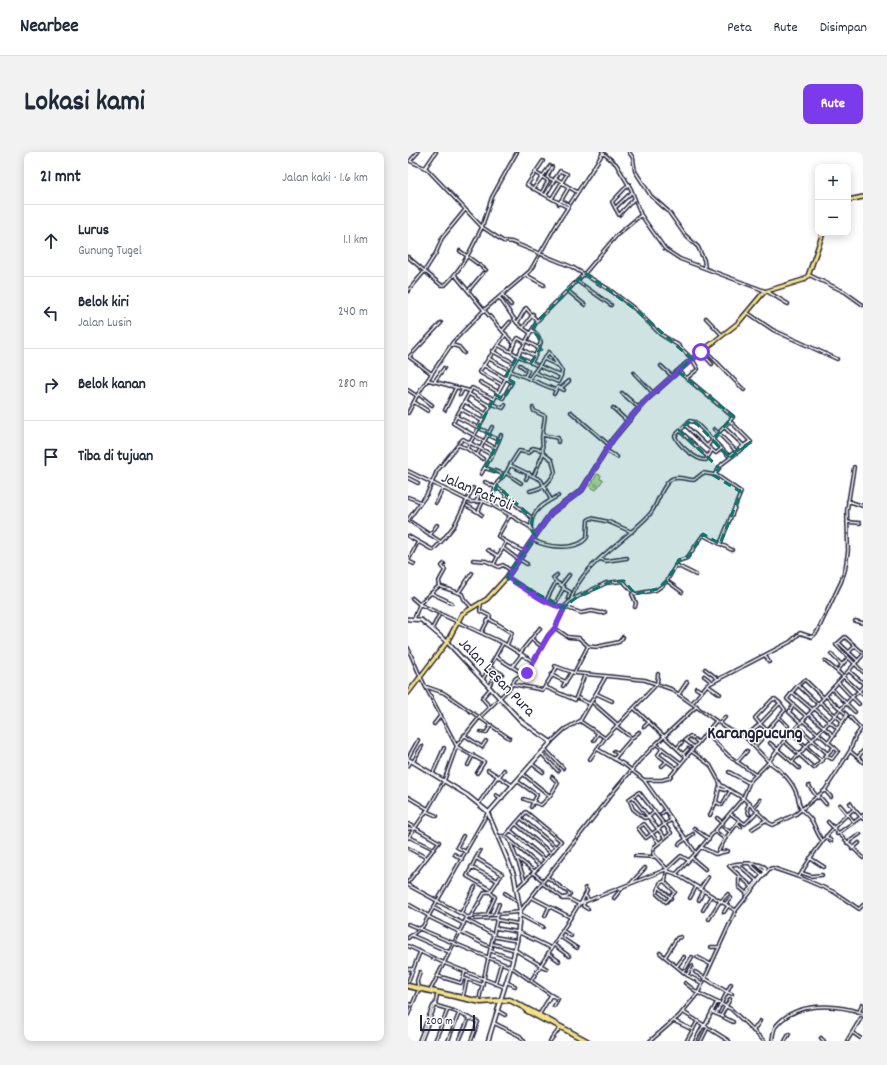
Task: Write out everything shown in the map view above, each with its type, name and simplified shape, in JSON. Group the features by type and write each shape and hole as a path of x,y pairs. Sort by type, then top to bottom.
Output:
{"highway":[{"path":"408,987 482,1004 501,1000"},
{"path":"418,990 430,991 439,995 462,998 469,1001 510,1000 587,1041"},
{"path":"539,1015 582,1041"}],"main road":[{"path":"851,199 863,197"},
{"path":"408,693 447,642 464,612 481,603 490,596 512,571 552,512 582,490 609,445 627,421 653,393 672,376 738,323 766,292 803,280 809,275 822,236"}],"street":[{"path":"408,165 418,152"},
{"path":"426,168 436,152"},
{"path":"408,257 424,272 443,286 455,275 468,256 482,227 492,197 517,152"},
{"path":"408,413 417,395 458,335 502,294 526,275 567,207 603,152 616,164 629,184 641,215 665,249 680,259 766,292 788,304"},
{"path":"628,152 633,158 635,170 651,196 668,211 685,235 698,247 704,260 705,268"},
{"path":"410,161 426,168 482,227 503,241 512,242 585,274 616,294 660,334 678,345 692,359 698,370 687,378"},
{"path":"543,161 528,184 533,189 546,194 559,204 567,207"},
{"path":"533,189 551,166 547,177 554,180"},
{"path":"546,194 560,170 567,174 552,198"},
{"path":"535,172 548,182 542,193"},
{"path":"555,178 577,192"},
{"path":"629,184 612,202 619,215 634,199"},
{"path":"559,204 569,187"},
{"path":"615,208 632,192"},
{"path":"561,201 569,205"},
{"path":"408,291 424,272 436,253 442,238 465,210"},
{"path":"466,448 537,321 585,274 617,235 641,215"},
{"path":"460,251 486,270"},
{"path":"468,291 483,273"},
{"path":"455,275 514,344"},
{"path":"526,275 544,285"},
{"path":"809,275 845,292 863,305"},
{"path":"577,281 611,305"},
{"path":"568,290 585,305"},
{"path":"502,294 511,305"},
{"path":"499,297 517,323 530,333"},
{"path":"517,323 525,308 533,314 537,321"},
{"path":"748,313 773,330 837,359"},
{"path":"523,328 533,314"},
{"path":"706,318 722,335"},
{"path":"432,374 408,357 441,322"},
{"path":"503,331 510,322"},
{"path":"532,330 539,337 541,344 540,349 532,363"},
{"path":"502,385 480,372 483,365 506,334"},
{"path":"510,352 518,338 540,349"},
{"path":"451,344 455,347 459,347 464,353"},
{"path":"498,344 537,366 561,376"},
{"path":"522,349 535,356"},
{"path":"704,349 744,390"},
{"path":"492,352 514,363"},
{"path":"529,378 548,352 562,371 557,383 534,372"},
{"path":"701,352 712,364"},
{"path":"488,358 524,377 556,390"},
{"path":"544,359 557,365"},
{"path":"483,365 506,377 512,383 503,398 496,395"},
{"path":"520,365 528,370 524,377"},
{"path":"661,366 672,376"},
{"path":"434,382 444,368"},
{"path":"678,371 732,415 733,418 707,446"},
{"path":"634,374 653,393"},
{"path":"428,380 470,391"},
{"path":"554,394 558,387 561,388 568,380"},
{"path":"480,382 498,392"},
{"path":"445,410 456,387"},
{"path":"494,399 473,388 468,394 453,424 495,448"},
{"path":"460,395 463,389"},
{"path":"408,390 432,405"},
{"path":"622,393 639,408"},
{"path":"468,394 490,406"},
{"path":"414,402 428,411"},
{"path":"464,402 486,414"},
{"path":"491,403 501,408 505,406"},
{"path":"530,491 544,487 550,481 555,468 552,460 543,453 542,450 542,435 545,416 534,411 533,408"},
{"path":"613,408 627,421"},
{"path":"460,409 482,421"},
{"path":"571,412 609,445"},
{"path":"456,416 499,440"},
{"path":"712,450 705,461 702,460 677,441 675,436 690,421 698,424 729,456 750,441"},
{"path":"730,421 750,441"},
{"path":"685,425 716,453 721,448"},
{"path":"724,427 744,446"},
{"path":"476,455 492,428"},
{"path":"714,429 736,451"},
{"path":"680,430 708,457"},
{"path":"481,474 492,455 501,434"},
{"path":"542,435 558,438 558,442"},
{"path":"441,542 408,520 421,502 437,471 462,439 492,455"},
{"path":"715,475 722,464 750,444 750,441"},
{"path":"459,444 484,459"},
{"path":"490,504 496,489 519,451 529,453 533,448 542,450"},
{"path":"606,450 617,457"},
{"path":"534,475 543,453"},
{"path":"510,464 534,475 541,480 551,500"},
{"path":"485,468 505,473 521,483"},
{"path":"692,703 701,691 712,682 790,642 800,633 812,637 817,632 845,570 848,551 848,501 854,468"},
{"name":"Jalan Patroli","path":"408,471 467,500 490,504 531,528 535,535"},
{"path":"526,479 529,473"},
{"path":"434,850 408,837 427,810 444,781 457,746 464,735 478,718 501,698 514,684 516,678 524,674 534,662 548,636 555,628 565,607 571,600 575,586 600,559 632,532 655,507 662,491 672,479 694,480 703,473 715,475 741,492 720,544"},
{"path":"408,478 418,483"},
{"path":"485,482 504,492 508,499 532,518"},
{"path":"436,503 443,488"},
{"path":"408,536 434,550 454,526 473,488"},
{"path":"476,502 480,493"},
{"path":"531,528 532,518 537,509 558,496"},
{"path":"408,497 421,502"},
{"path":"848,501 863,506"},
{"path":"478,512 483,502"},
{"path":"467,506 482,515"},
{"path":"510,515 498,536 524,552"},
{"path":"532,540 556,547 583,542 587,537 588,520 591,518 610,522 632,532"},
{"path":"847,522 860,523"},
{"path":"430,535 438,524"},
{"path":"632,593 636,594 656,590 667,581 679,560 687,558 703,535 732,550"},
{"path":"494,564 506,544 505,541"},
{"path":"414,564 408,561 418,542"},
{"path":"503,548 527,564"},
{"path":"488,550 498,556"},
{"path":"600,559 606,561 627,558"},
{"path":"473,560 494,564 499,567 502,565 512,571"},
{"path":"440,586 439,582 445,570 442,566 444,564"},
{"path":"676,565 696,575"},
{"path":"459,592 472,573"},
{"path":"557,575 552,579 562,584"},
{"path":"562,584 569,575"},
{"path":"507,577 532,593 554,604"},
{"path":"571,600 606,583 621,581 625,583 632,593 636,603 635,607"},
{"path":"667,581 682,592"},
{"path":"556,582 547,600 561,608 565,607 580,613 592,611 601,613 605,612"},
{"path":"554,604 563,588 564,585 562,584"},
{"path":"414,619 420,604 432,594 435,588 440,586 459,592 463,595 464,600 472,608"},
{"path":"563,588 570,592 568,598"},
{"path":"532,593 534,589"},
{"path":"432,594 452,603"},
{"path":"412,598 420,604 507,645 534,662"},
{"path":"481,603 480,611 490,616 482,632"},
{"path":"432,629 440,613"},
{"name":"Jalan Lesan Pura","path":"409,620 414,619 423,622 432,629 447,642 483,679 523,723 537,730 551,742"},
{"path":"488,620 512,633 507,645"},
{"path":"855,621 863,623"},
{"path":"512,667 540,628"},
{"path":"555,628 568,636 579,638 588,646 597,647 619,642 623,637"},
{"path":"676,874 731,814 743,798 749,783 769,762 784,741 849,671 855,664 858,660 860,658 863,654 845,637 836,647 855,664 863,672"},
{"path":"532,639 542,647"},
{"path":"483,679 503,643"},
{"path":"838,643 858,660"},
{"path":"564,686 588,646"},
{"path":"849,652 854,647"},
{"path":"408,648 420,676 457,746 484,762 477,773"},
{"path":"831,654 842,665"},
{"path":"765,655 770,662"},
{"path":"496,657 524,674"},
{"path":"837,671 848,658"},
{"path":"860,658 863,661"},
{"path":"825,661 863,695"},
{"path":"514,684 542,691 556,666 573,672 657,683 679,694 716,721 746,737 769,762 784,775 796,792 801,810 808,815 817,834 822,840"},
{"path":"490,667 502,674"},
{"path":"705,668 718,679"},
{"path":"792,762 863,685 849,671"},
{"path":"491,707 482,698 490,687 497,672"},
{"path":"578,698 585,674"},
{"path":"590,759 605,738 657,683 658,674"},
{"path":"551,675 566,682"},
{"path":"408,938 419,930 429,916 488,813 551,742 565,729 578,723 597,694 606,676"},
{"path":"704,676 712,682"},
{"path":"807,716 787,699 805,680 824,697 841,709 847,716 828,743"},
{"path":"679,694 687,682"},
{"path":"838,682 859,704"},
{"path":"707,685 720,694"},
{"path":"798,686 843,722"},
{"path":"426,687 444,693 478,718 509,738"},
{"path":"545,687 572,700 578,698 590,704"},
{"path":"696,688 701,691"},
{"path":"832,689 855,712"},
{"path":"792,692 838,729"},
{"path":"597,694 612,701"},
{"path":"755,746 767,732 779,718 785,709 780,703 773,699 755,718 767,732 774,736"},
{"path":"593,703 632,738"},
{"path":"746,737 780,703"},
{"path":"794,705 789,712 838,751 832,759 798,727"},
{"path":"520,913 542,882 614,791 656,744 697,706"},
{"path":"633,708 670,744 686,757"},
{"path":"809,714 834,736"},
{"path":"434,724 441,715"},
{"path":"720,723 725,717"},
{"path":"691,751 710,765 720,784 743,798 766,820 774,825 801,810 825,790 850,751 855,737 861,729 850,717"},
{"path":"779,718 788,726"},
{"path":"644,780 667,779 716,721"},
{"path":"578,723 605,738"},
{"path":"644,727 648,723"},
{"path":"481,732 486,733 491,726"},
{"path":"614,759 639,732"},
{"path":"706,733 737,762 756,775"},
{"path":"791,733 822,761"},
{"path":"594,740 598,734"},
{"path":"464,735 482,746 486,741"},
{"path":"694,748 686,740 687,737 690,736 698,742"},
{"path":"408,766 418,740"},
{"path":"784,741 814,768 834,747"},
{"path":"676,749 682,742"},
{"path":"770,743 798,768"},
{"path":"656,744 681,763"},
{"path":"410,760 422,746"},
{"path":"432,773 444,748"},
{"path":"545,749 563,768"},
{"path":"597,749 632,770 644,780 696,853"},
{"path":"655,759 663,749"},
{"path":"683,754 688,749"},
{"path":"737,762 747,750"},
{"path":"614,751 618,754"},
{"path":"850,751 863,762"},
{"path":"858,757 863,751"},
{"path":"542,753 558,771"},
{"path":"468,764 473,755"},
{"path":"658,755 676,768"},
{"path":"410,760 479,804 488,813 499,836 518,888 520,913 517,941 511,967 488,1041"},
{"path":"662,766 666,761"},
{"path":"532,764 543,772"},
{"path":"488,770 498,778 513,786"},
{"path":"479,804 504,770"},
{"path":"729,772 749,783"},
{"path":"523,774 550,796"},
{"path":"524,799 541,806 550,796 558,783 552,777"},
{"path":"517,781 537,794 531,807"},
{"path":"710,815 716,802 720,784"},
{"path":"809,786 826,804"},
{"path":"719,788 725,790 727,789"},
{"path":"825,790 831,797"},
{"path":"716,802 722,805 730,791"},
{"path":"654,857 654,848 671,833 665,824 655,811 640,792 629,799 632,808 644,818 648,817 655,811"},
{"path":"496,794 502,798"},
{"path":"408,797 437,816"},
{"path":"634,797 665,838"},
{"path":"754,807 760,800"},
{"path":"850,803 863,819"},
{"path":"749,814 747,808 750,804"},
{"path":"840,805 854,822"},
{"path":"799,877 822,840 833,829 835,824 854,809"},
{"path":"661,814 666,810"},
{"path":"731,814 745,824 758,811"},
{"path":"505,836 526,812 538,820 561,841 540,866 518,888"},
{"path":"837,834 863,815"},
{"path":"669,817 676,826"},
{"path":"521,818 556,847"},
{"path":"717,818 723,822"},
{"path":"659,843 652,835 643,824 637,829 646,838 652,835 671,820"},
{"path":"752,829 766,820"},
{"path":"717,854 725,839 739,821"},
{"path":"828,822 837,834 863,858"},
{"path":"737,823 741,827"},
{"path":"408,824 439,841 434,850 408,882"},
{"path":"516,824 551,853"},
{"path":"721,825 730,832"},
{"path":"408,829 414,828"},
{"path":"694,828 709,838"},
{"path":"510,830 545,859"},
{"path":"716,832 725,839"},
{"path":"679,844 693,834"},
{"path":"846,843 860,834"},
{"path":"463,836 457,847 466,852"},
{"path":"499,836 505,836 540,866"},
{"path":"826,836 831,841"},
{"path":"510,841 525,881"},
{"path":"852,849 859,843"},
{"path":"702,847 717,854 728,851"},
{"path":"408,848 427,858"},
{"path":"480,851 467,876 491,891 495,897 486,916"},
{"path":"454,854 462,859"},
{"path":"635,856 654,857 667,869 696,888 736,910"},
{"path":"580,904 667,869 682,856 688,861"},
{"path":"516,857 542,882 563,898 570,894 547,877"},
{"path":"471,916 485,892 491,891 502,874 476,858"},
{"path":"692,858 705,869"},
{"path":"810,858 824,867"},
{"path":"738,864 757,881"},
{"path":"650,1041 683,1012 698,993 736,910 752,887 765,872 758,865 738,864 731,865 729,867 752,887"},
{"path":"750,864 762,875"},
{"path":"471,867 498,881"},
{"path":"631,883 645,868"},
{"path":"747,894 771,868 799,877 843,897 859,909 863,905"},
{"path":"665,881 675,892 671,898 664,902 657,895 658,887 661,882 667,879 667,869"},
{"path":"802,872 811,876 822,875"},
{"path":"739,876 739,887 747,894"},
{"path":"700,889 708,877"},
{"path":"408,885 468,917"},
{"path":"614,898 624,886"},
{"path":"461,913 475,887"},
{"path":"658,887 671,898"},
{"path":"532,981 570,917 580,904 587,891 585,888"},
{"path":"690,898 696,888"},
{"path":"699,900 704,892"},
{"path":"505,893 520,903"},
{"path":"709,919 720,901 728,894"},
{"path":"585,895 588,900"},
{"path":"703,910 711,896"},
{"path":"531,897 570,917"},
{"path":"725,904 731,898"},
{"path":"562,899 569,899 580,904"},
{"path":"585,901 584,906 588,909"},
{"path":"408,904 459,933 492,948"},
{"path":"479,1001 493,944 498,904"},
{"path":"724,912 728,906"},
{"path":"545,916 549,907"},
{"path":"434,908 464,924"},
{"path":"475,919 496,914 520,913 543,927"},
{"path":"430,991 468,917 486,916 519,924"},
{"path":"466,920 494,936 517,941"},
{"path":"408,924 419,930 511,967 558,1000 554,1006"},
{"path":"495,928 518,932 551,948"},
{"path":"562,930 571,936"},
{"path":"411,935 449,952"},
{"path":"559,936 577,948"},
{"path":"664,957 677,938 681,937"},
{"path":"493,944 515,950 547,969"},
{"path":"554,944 569,956"},
{"path":"408,946 465,972 504,987"},
{"path":"712,947 718,948"},
{"path":"491,951 513,959"},
{"path":"408,982 420,952"},
{"path":"548,953 559,961"},
{"path":"660,953 687,975 702,983"},
{"path":"677,966 684,957"},
{"path":"683,972 692,957"},
{"path":"698,957 710,964"},
{"path":"495,984 501,963"},
{"path":"687,975 692,966"},
{"path":"408,1015 418,990 417,981 420,972"},
{"path":"438,976 461,983 465,972"},
{"path":"694,972 732,994"},
{"path":"463,978 482,985"},
{"path":"462,998 467,979"},
{"path":"506,982 514,986"},
{"path":"685,984 698,993 732,1010 764,1041"},
{"path":"716,1014 731,984"},
{"path":"422,1040 435,1002 439,995"},
{"path":"539,1015 551,995"},
{"path":"720,1016 730,999"},
{"path":"695,1041 717,1002"},
{"path":"408,1004 412,1005"},
{"path":"859,1012 862,1004"},
{"path":"435,1005 459,1013 478,1023 471,1041"},
{"path":"772,1041 776,1027 799,1009 840,1006 863,1013"},
{"path":"435,1041 448,1009"},
{"path":"497,1011 505,1015"},
{"path":"683,1012 703,1027 728,1041"},
{"path":"712,1012 733,1022"},
{"path":"448,1041 459,1013"},
{"path":"460,1041 469,1018"},
{"path":"847,1041 861,1018"},
{"path":"674,1021 693,1030"},
{"path":"753,1031 760,1021"},
{"path":"687,1040 697,1022"},
{"path":"494,1023 520,1036 524,1041"},
{"path":"550,1041 560,1028"},
{"path":"701,1041 707,1029"},
{"path":"853,1033 863,1040"},
{"path":"785,1041 789,1034"},
{"path":"821,1038 824,1041"}],"highlighted area":[{"path":"585,273 635,309 692,359 678,371 733,416 713,440 726,454 697,424 691,420 679,430 719,468 713,475 741,492 720,544 703,534 689,556 679,560 667,581 657,589 635,594 624,581 610,582 577,597 563,608 507,577 535,535 531,528 532,518 504,492 495,489 503,474 485,468 499,440 478,428 496,395 503,399 513,382 505,377 518,356 531,363 540,349 539,337 532,330 536,323"},
{"path":"751,442 730,458 728,456"}],"green space":[{"path":"597,474 601,475 600,479 603,480 596,490 590,487"}],"district":[{"name":"Karangpucung","path":"755,732"}],"route":[{"path":"527,673 549,634 554,630 565,607 563,608 548,602 507,577 550,514 582,490 609,445 627,421 651,395 701,352"}]}
